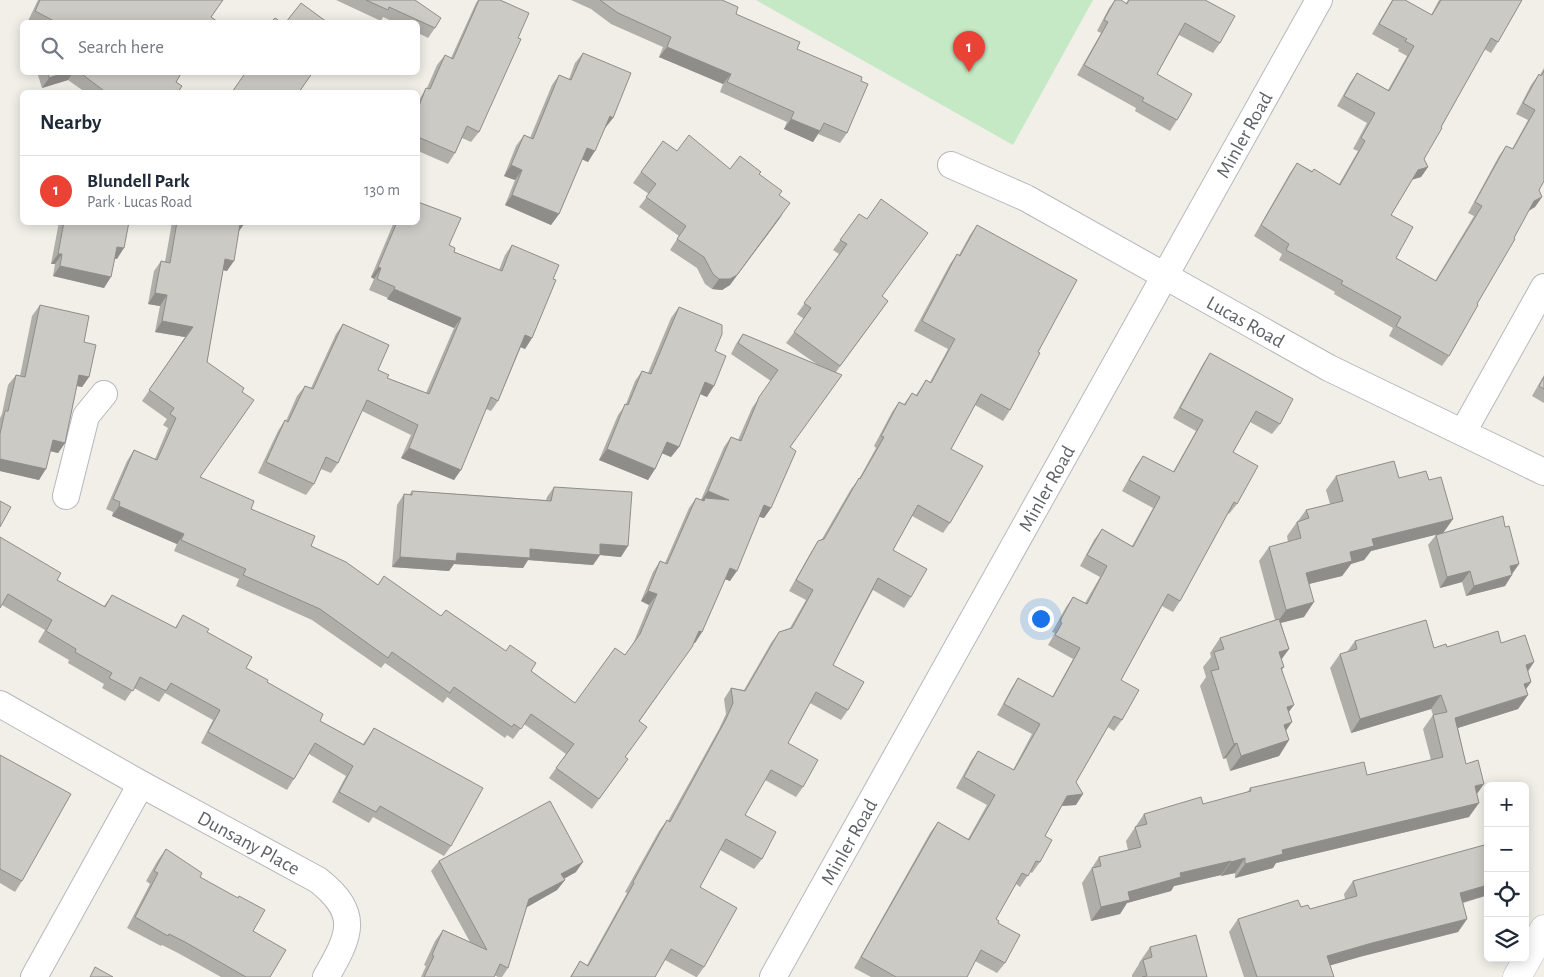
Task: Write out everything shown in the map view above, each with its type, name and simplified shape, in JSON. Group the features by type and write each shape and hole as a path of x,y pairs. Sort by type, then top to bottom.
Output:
{"main road":[{"path":"1517,977 1544,929"}],"street":[{"name":"Minler Road","path":"773,977 1319,0"},
{"name":"Lucas Road","path":"951,165 1026,198 1328,368 1544,472"},
{"path":"1463,432 1544,287"},
{"path":"66,496 86,416 104,394"},
{"name":"Dunsany Place","path":"0,704 141,784 318,880 336,894 357,912 342,947 326,977"},
{"path":"34,977 141,784"}],"green space":[{"path":"756,0 1093,0 1013,145"}],"building":[{"path":"40,0 223,0 211,17 215,20 52,20 35,11"},
{"path":"366,0 415,0 441,18 435,28 389,7 388,10"},
{"path":"479,0 500,0 529,13 518,38 521,39 479,132 467,126 455,153 420,138 420,103 426,88 430,89 445,55 453,59"},
{"path":"600,0 722,0 738,7 736,14 800,42 797,49 862,77 861,81 868,84 847,133 824,123 820,131 791,119 794,112 727,82 731,74 667,47 671,37 618,13"},
{"path":"1115,0 1121,0 1127,4 1129,0 1205,0 1235,16 1220,43 1185,23 1157,74 1192,94 1177,120 1142,101 1144,98 1084,65 1108,22 1104,20"},
{"path":"1393,0 1405,0 1432,15 1441,0 1522,0 1498,42 1491,38 1424,159 1428,167 1418,170 1391,215 1413,227 1396,258 1436,281 1482,206 1475,202 1506,146 1513,149 1535,110 1523,103 1539,74 1541,76 1544,71 1544,181 1539,190 1542,197 1534,201 1515,239 1449,356 1396,326 1401,317 1341,284 1343,281 1286,250 1289,244 1261,225 1297,163 1312,172 1314,169 1340,185 1365,141 1361,138 1375,113 1344,96 1357,73 1389,91 1414,46 1405,41 1407,39 1379,24"},
{"path":"301,3 324,20 288,20"},
{"path":"583,53 631,73 613,118 610,116 595,151 587,148 559,214 512,195 522,170 511,165 524,135 533,139 559,75 571,80"},
{"path":"83,75 180,75 176,82 182,86 179,90 103,90"},
{"path":"244,75 311,75 300,90 233,90"},
{"path":"689,135 730,169 740,156 761,172 759,174 782,191 779,195 790,203 737,275 730,279 719,279 713,274 704,257 677,239 686,226 646,197 656,184 641,172 663,141 677,151"},
{"path":"881,199 928,233 882,296 888,301 840,366 794,332 811,308 804,303 847,244 840,240 859,214 867,219"},
{"path":"420,203 461,218 449,245 455,248 454,252 502,271 512,245 559,265 553,279 556,280 532,338 525,335 498,401 491,397 461,470 409,448 418,425 367,400 338,463 326,457 314,484 266,462 285,420 288,422 305,386 313,389 343,324 389,345 378,370 389,375 387,378 429,394 461,318 394,289 395,287 377,279 381,268 378,267 396,225 420,225"},
{"path":"63,225 128,225 124,248 117,247 111,277 60,266 62,254 58,254"},
{"path":"176,225 240,225 234,261 225,259 207,362 244,388 242,392 254,400 200,477 254,501 251,509 315,536 311,546 346,562 378,585 384,576 441,616 446,610 506,651 510,645 536,663 531,671 575,703 615,648 625,655 640,634 657,594 648,591 660,561 667,564 696,498 704,501 705,498 729,500 708,491 731,437 741,441 759,397 778,370 738,343 743,334 842,375 790,447 796,451 771,508 764,505 737,571 730,568 702,632 699,631 692,647 639,721 647,727 625,757 628,759 599,799 556,768 574,744 531,714 521,729 514,724 512,727 454,687 450,693 392,652 388,658 320,609 243,575 246,569 181,540 184,534 119,506 120,502 113,499 134,450 157,460 176,418 170,414 174,408 149,390 193,327 162,321 167,295 155,293 161,261 170,263"},
{"path":"977,225 1077,280 1038,352 1040,353 1010,410 981,394 951,449 983,466 950,523 918,505 893,550 927,569 911,597 878,578 833,665 864,682 848,710 816,692 788,743 818,760 803,787 771,770 745,815 776,832 762,859 726,839 700,887 737,908 704,967 671,949 655,977 571,977 580,961 588,966 667,820 670,822 726,719 733,703 731,688 745,691 779,632 792,628 813,590 796,580 818,541 824,539 860,479 884,437 881,436 899,402 905,405 912,393 917,396 926,380 931,383 955,339 922,321 957,254 960,256"},
{"path":"40,305 89,316 84,342 96,345 89,377 79,375 65,443 53,440 46,469 0,459 0,434 5,411 8,411 16,375 25,377"},
{"path":"679,307 722,325 722,334 715,351 726,356 714,386 705,382 679,447 667,442 655,469 607,449 625,404 628,405 642,371 651,374"},
{"path":"1210,353 1293,399 1280,424 1256,411 1233,452 1258,466 1237,504 1234,502 1180,601 1168,594 1121,680 1139,690 1122,720 1114,716 1076,782 1083,794 1067,796 1045,836 1052,840 1040,862 1036,861 1028,876 1022,873 996,919 999,921 998,923 1020,935 1005,963 981,950 967,977 896,977 861,957 938,822 969,840 995,795 964,777 978,751 1014,770 1040,724 1004,704 1018,678 1053,697 1080,648 1055,635 1062,623 1060,621 1073,597 1087,604 1107,566 1087,555 1102,529 1133,547 1160,497 1129,480 1143,456 1174,472 1203,420 1180,408"},
{"path":"1544,377 1544,389 1539,386"},
{"path":"1394,461 1399,478 1426,471 1429,480 1441,477 1453,519 1372,539 1374,546 1350,552 1352,561 1306,573 1314,602 1286,610 1269,547 1301,538 1297,522 1309,518 1306,510 1343,501 1336,476"},
{"path":"554,487 632,492 628,546 600,544 600,555 530,549 530,558 457,553 456,561 400,557 404,494 412,495 412,491 551,501"},
{"path":"0,501 11,507 0,527"},
{"path":"1503,516 1505,527 1509,526 1519,564 1510,566 1512,575 1474,586 1470,571 1447,577 1436,535"},
{"path":"0,537 61,573 57,580 105,607 112,595 176,628 183,615 209,629 207,632 252,657 246,668 323,714 320,721 364,745 374,728 483,788 451,846 380,806 376,812 339,792 353,766 315,743 294,779 208,732 220,710 171,683 166,691 140,677 133,691 109,678 112,673 75,652 76,649 46,631 52,620 8,594 0,608"},
{"path":"1279,619 1289,649 1279,652 1284,667 1281,668 1294,705 1287,707 1292,722 1284,725 1289,740 1241,756 1237,743 1234,744 1211,671 1219,669 1214,652 1224,649 1220,638"},
{"path":"1426,620 1434,648 1446,644 1447,647 1498,631 1501,643 1525,635 1534,662 1526,665 1531,682 1524,684 1528,695 1455,718 1466,764 1478,760 1484,784 1475,786 1479,803 1282,850 1283,854 1245,864 1245,858 1180,873 1181,877 1128,892 1130,900 1101,907 1092,868 1101,866 1099,857 1141,847 1135,827 1147,824 1144,814 1201,797 1203,804 1251,791 1250,788 1364,762 1367,775 1443,757 1433,715 1447,712 1441,695 1360,719 1340,654 1357,649 1355,641"},
{"path":"0,755 71,794 22,881 0,869"},
{"path":"550,801 583,862 561,874 565,880 529,899 508,968 500,964 494,977 424,977 443,930 487,950 439,861"},
{"path":"1484,845 1484,886 1460,893 1467,919 1327,956 1334,977 1257,977 1238,919 1298,900 1301,907 1308,905 1310,909 1357,896 1353,881"},
{"path":"166,849 202,873 200,877 238,898 239,896 265,910 253,931 286,950 270,977 246,977 185,942 169,934 168,936 135,917 158,873 154,871"},
{"path":"1196,935 1207,977 1142,977 1147,976 1143,960 1152,957 1150,947"},
{"path":"95,967 113,977 90,977"}],"place":[{"name":"Blundell Park","path":"969,72"}]}
